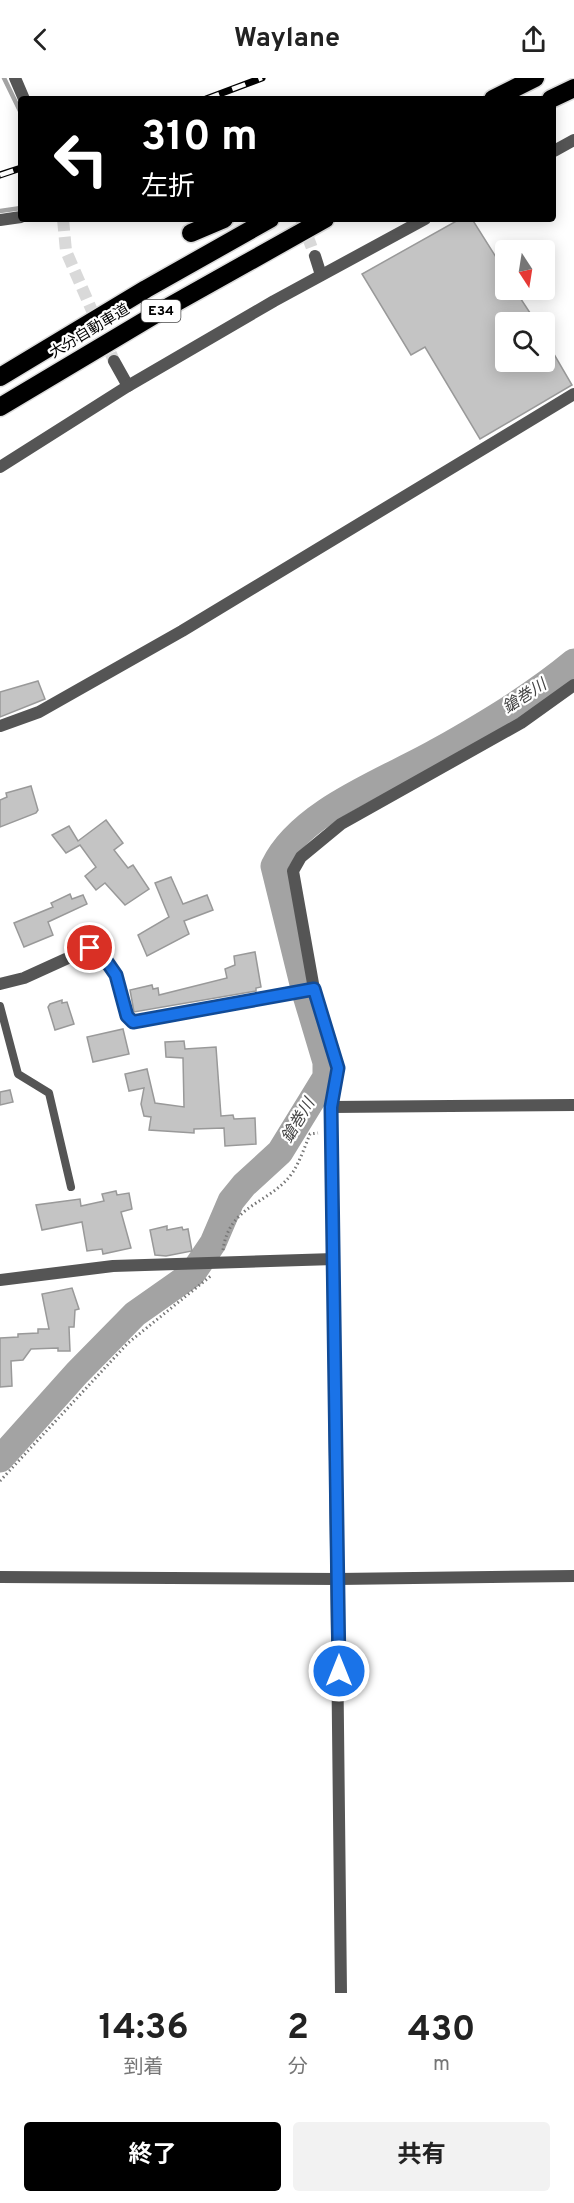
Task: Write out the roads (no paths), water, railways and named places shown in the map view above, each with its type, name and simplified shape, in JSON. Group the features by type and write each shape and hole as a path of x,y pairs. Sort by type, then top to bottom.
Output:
{"highway":[{"path":"498,96 535,78"},
{"path":"556,96 574,87"},
{"path":"191,232 216,222"},
{"name":"大分自動車道","path":"0,377 146,289 265,222"},
{"name":"大分自動車道","path":"0,407 161,311 320,222"}],"street":[{"path":"15,78 23,96"},
{"path":"556,150 574,140"},
{"path":"0,220 18,217"},
{"path":"0,467 128,386 321,275 419,222"},
{"path":"315,256 321,275"},
{"path":"114,361 128,386"},
{"path":"0,726 39,712 182,631 574,394"},
{"path":"341,1993 331,1107 338,1068 314,989 293,872 301,857 341,824 521,723 574,685"},
{"path":"0,984 24,978 90,948 98,949 116,975 127,1016 133,1022 314,989"},
{"path":"331,1107 574,1105"},
{"path":"0,1280 113,1266 334,1259"},
{"path":"0,1577 338,1579 574,1575"}],"lane":[{"path":"0,1006 18,1074 49,1093 70,1186"}],"waterway":[{"path":"4,78 18,107"},
{"path":"0,211 18,208"},
{"name":"鎗巻川","path":"0,1459 77,1373 135,1314 192,1274 213,1243 231,1201 244,1185 280,1152 326,1077 326,1062 305,992 274,866 287,846 304,828 348,798 492,720 574,662"}],"tunnel":[{"path":"63,222 66,251 114,361"},
{"path":"302,222 315,256"}],"railway":[{"path":"214,96 262,78"},
{"path":"0,175 18,169"}]}
